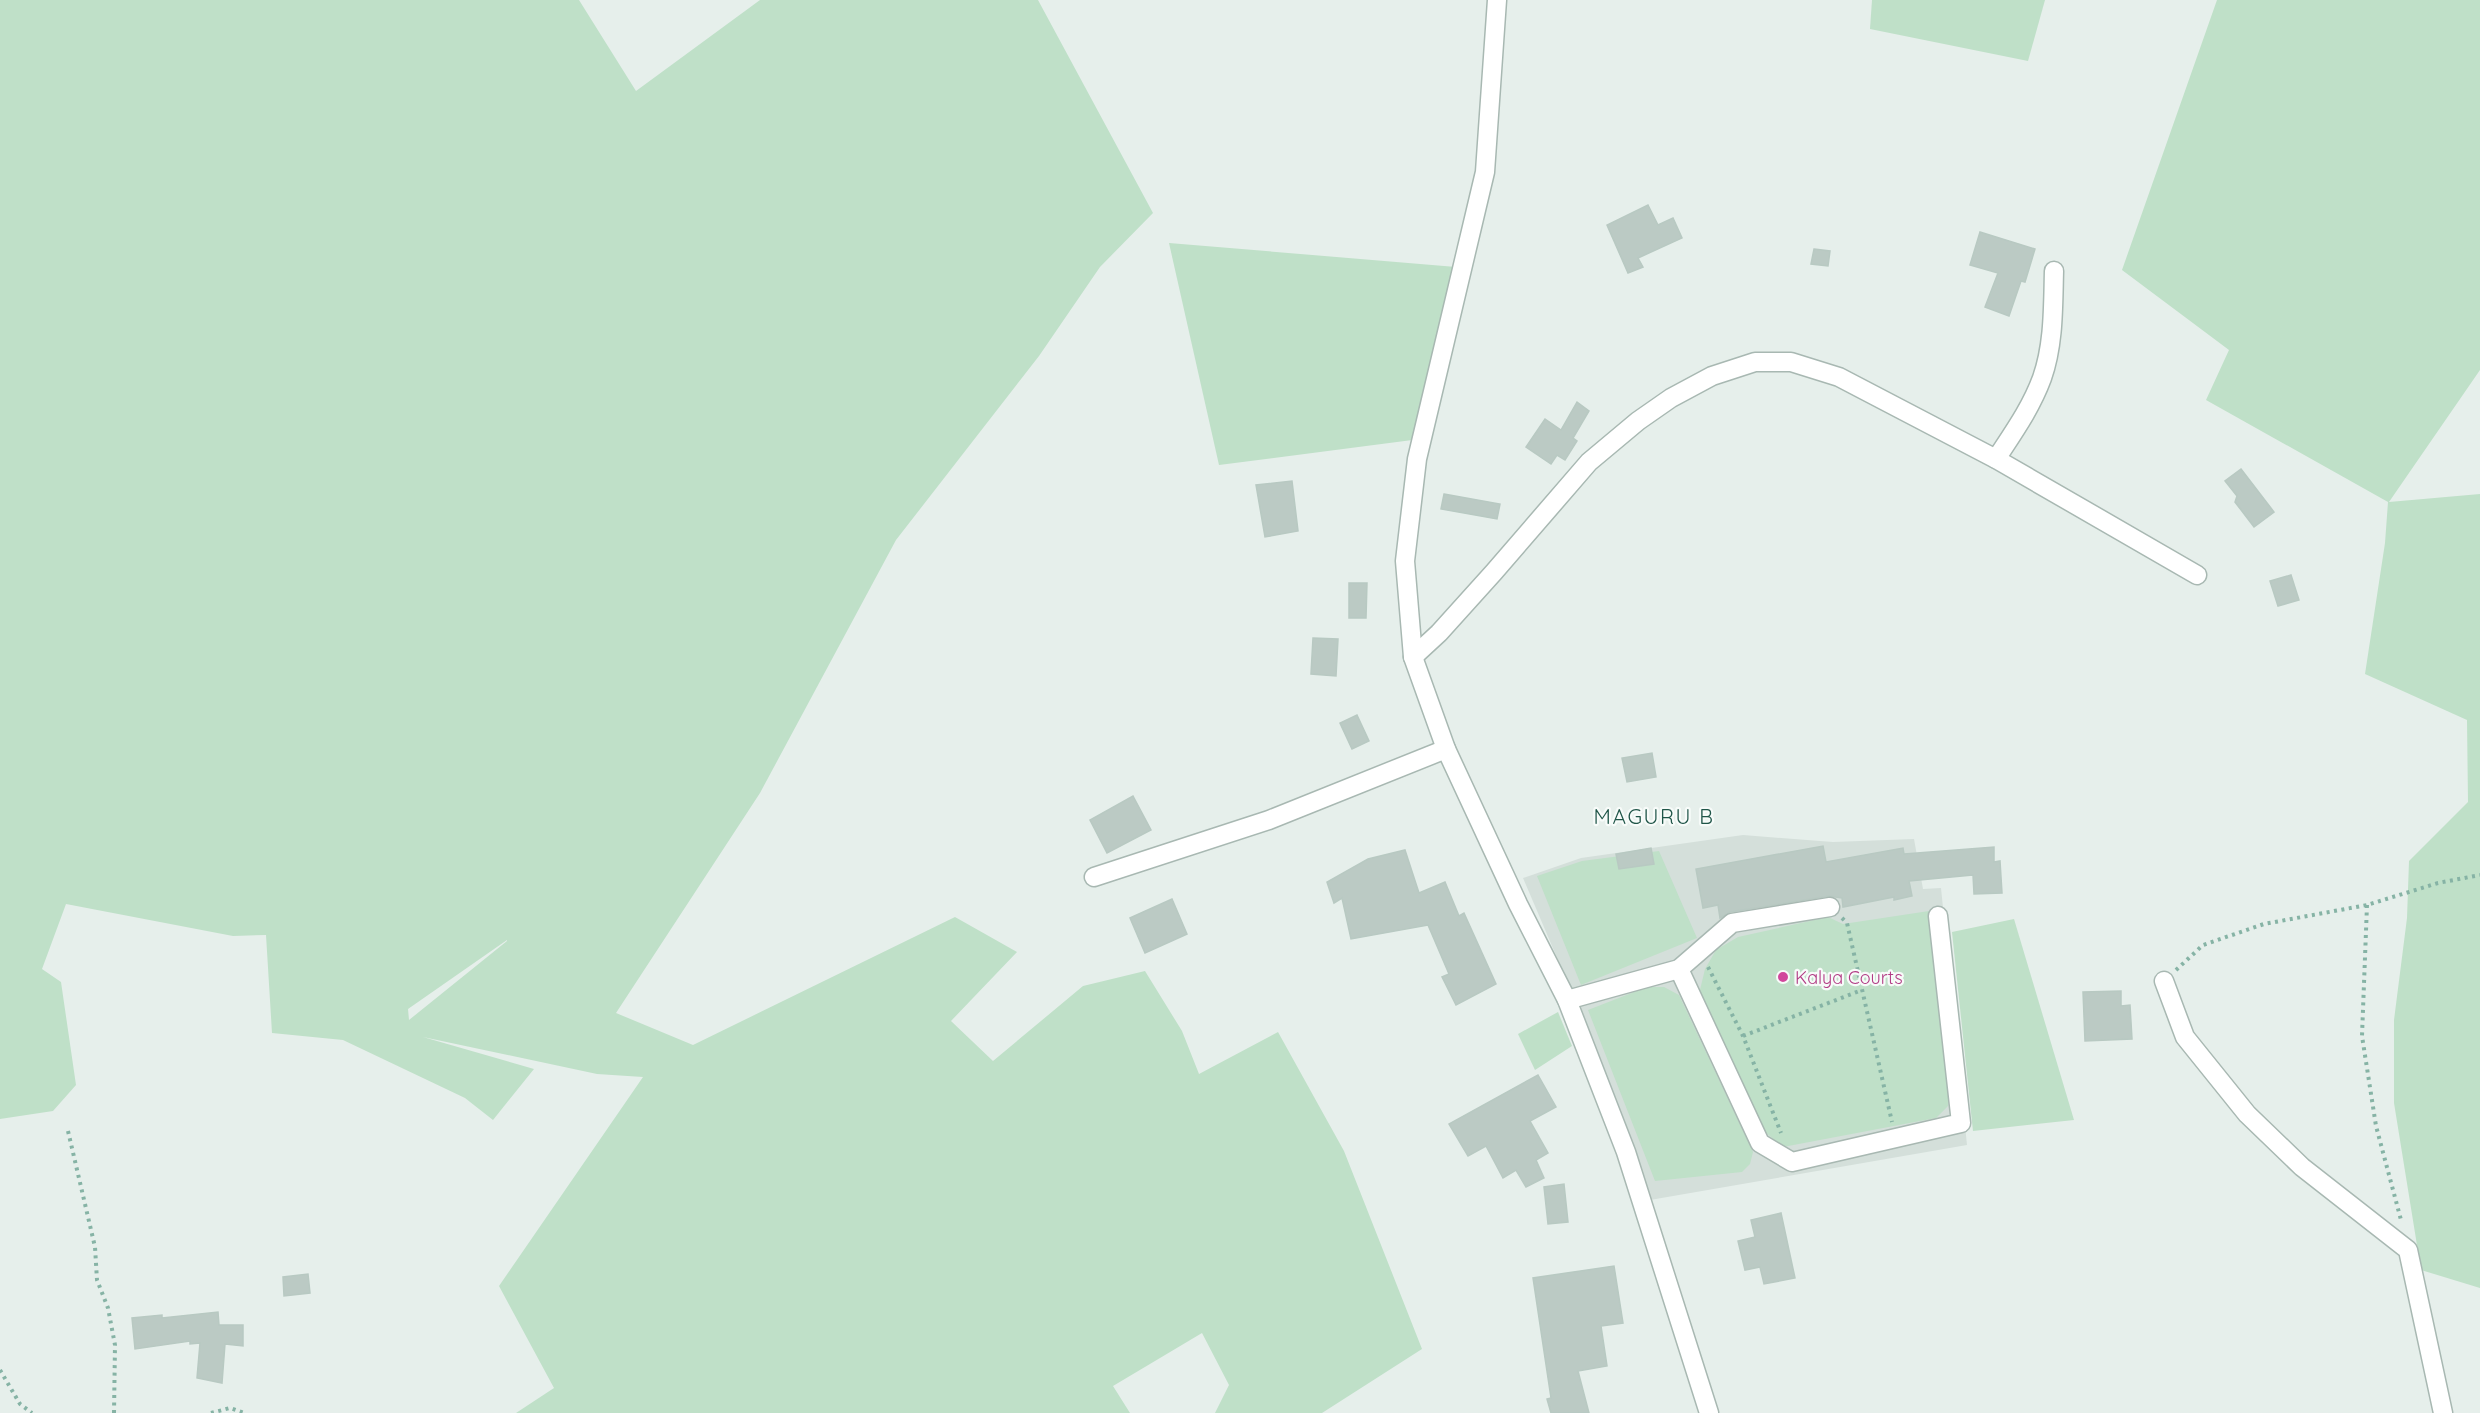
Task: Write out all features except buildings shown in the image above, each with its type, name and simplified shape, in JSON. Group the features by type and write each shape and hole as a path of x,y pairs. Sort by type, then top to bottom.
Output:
{"street":[{"path":"1497,0 1485,172 1417,459 1405,561 1413,657 1446,748 1518,904 1567,1000 1626,1152 1708,1413"},
{"path":"1996,459 2028,411 2043,375 2052,325 2054,271"},
{"path":"1413,657 1439,633 1589,462 1646,415 1671,398 1712,376 1755,362 1791,362 1839,376 1996,459 2197,575"},
{"path":"1094,878 1269,820 1446,748"},
{"path":"1567,1000 1679,969 1732,923 1830,907"},
{"path":"1679,969 1760,1143 1792,1162 1961,1123 1938,916"},
{"path":"2164,981 2185,1037 2247,1114 2302,1167 2408,1250 2443,1413"}],"path":[{"path":"2164,981 2203,945 2264,924 2367,905 2438,883 2480,876"},
{"path":"2367,905 2362,1036 2376,1126 2408,1250"},
{"path":"1830,907 1848,923 1896,1138"},
{"path":"1700,951 1743,1036 1792,1162"},
{"path":"1743,1036 1862,990"},
{"path":"68,1131 95,1247 97,1280 108,1308 114,1345 114,1413"},
{"path":"0,1370 21,1404 32,1413"},
{"path":"211,1413 230,1408 244,1413"}],"shaded area":[{"path":"1743,835 1833,842 1914,839 1923,889 1941,888 1967,1145 1650,1200 1578,1007 1523,878 1581,858"}],"green space":[{"path":"0,0 579,0 636,91 760,0 1038,0 1153,213 1100,267 1039,356 896,540 760,793 616,1013 693,1045 955,917 1017,952 951,1021 993,1061 1083,986 1145,971 1182,1031 1199,1074 1278,1032 1344,1151 1422,1349 1322,1413 1215,1413 1229,1385 1202,1333 1113,1386 1130,1413 516,1413 554,1388 499,1286 643,1077 597,1074 423,1037 534,1069 493,1120 465,1098 343,1040 272,1033 266,935 233,936 66,904 42,969 61,982 76,1085 53,1111 0,1119","holes":["507,941 409,1020 408,1009"]},
{"path":"1872,0 2045,0 2028,61 1870,29"},
{"path":"2217,0 2480,0 2480,370 2389,502 2480,494 2480,1288 2421,1270 2394,1103 2394,1020 2407,918 2409,861 2468,802 2467,720 2365,674 2385,543 2388,502 2206,400 2229,350 2122,270"},
{"path":"1169,243 1456,267 1420,439 1219,465"},
{"path":"1659,851 1697,938 1581,985 1537,876 1582,861"},
{"path":"1929,911 1949,1094 1948,1106 1936,1118 1783,1147 1765,1132 1754,1114 1699,994 1705,969 1716,950 1738,937 1828,917 1843,924"},
{"path":"2014,919 2074,1120 1973,1131 1952,932"},
{"path":"1647,987 1664,987 1679,995 1753,1152 1750,1164 1742,1172 1655,1181 1588,1010"},
{"path":"1558,1012 1572,1046 1535,1070 1518,1034"}],"place":[{"name":"Kalya Courts","path":"1783,977"}],"district":[{"name":"MAGURU B","path":"1654,816"}]}
